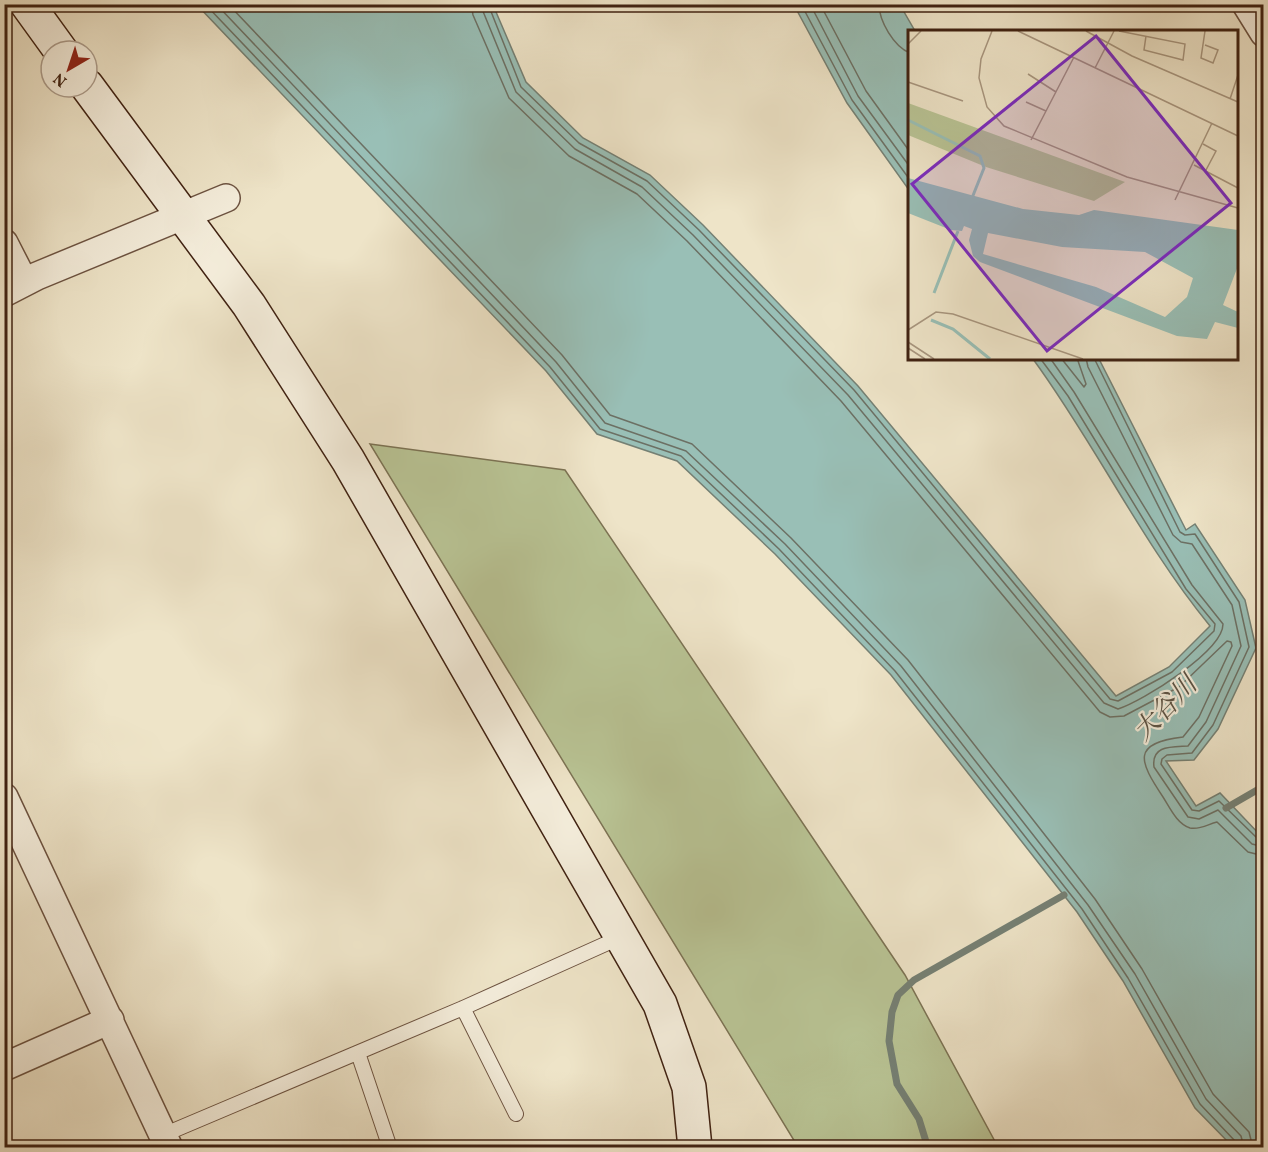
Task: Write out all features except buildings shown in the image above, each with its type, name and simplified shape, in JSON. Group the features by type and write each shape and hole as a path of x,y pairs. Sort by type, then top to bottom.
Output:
{"street":[{"path":"27,4 52,39"},
{"path":"1246,4 1263,33"},
{"path":"97,99 249,305 348,460 660,1004 689,1087 696,1148"},
{"path":"4,243 14,287 226,198"},
{"path":"4,797 166,1141"},
{"path":"4,1066 110,1020"}],"lane":[{"path":"166,1141 621,937"},
{"path":"464,1008 516,1113"},
{"path":"358,1053 390,1148"}],"green space":[{"path":"370,444 565,470 905,975 998,1147 798,1147"}],"water":[{"name":"大谷川","path":"197,5 493,5 526,82 583,138 650,175 703,225 858,386 1116,696 1169,667 1210,626 1185,594 1141,528 1078,425 1034,360 1100,360 1186,530 1195,524 1245,600 1256,648 1218,729 1194,760 1166,761 1196,806 1220,793 1263,838 1263,1147 1233,1147 1195,1108 1123,981 1077,912 891,675 775,554 677,461 597,434 546,371"},
{"path":"794,5 900,5 914,30 908,30 908,189 847,103"}],"waterway":[{"path":"1226,808 1264,786"},
{"path":"928,1148 919,1119 897,1084 889,1041 892,1012 898,995 914,980 1064,895"}]}
